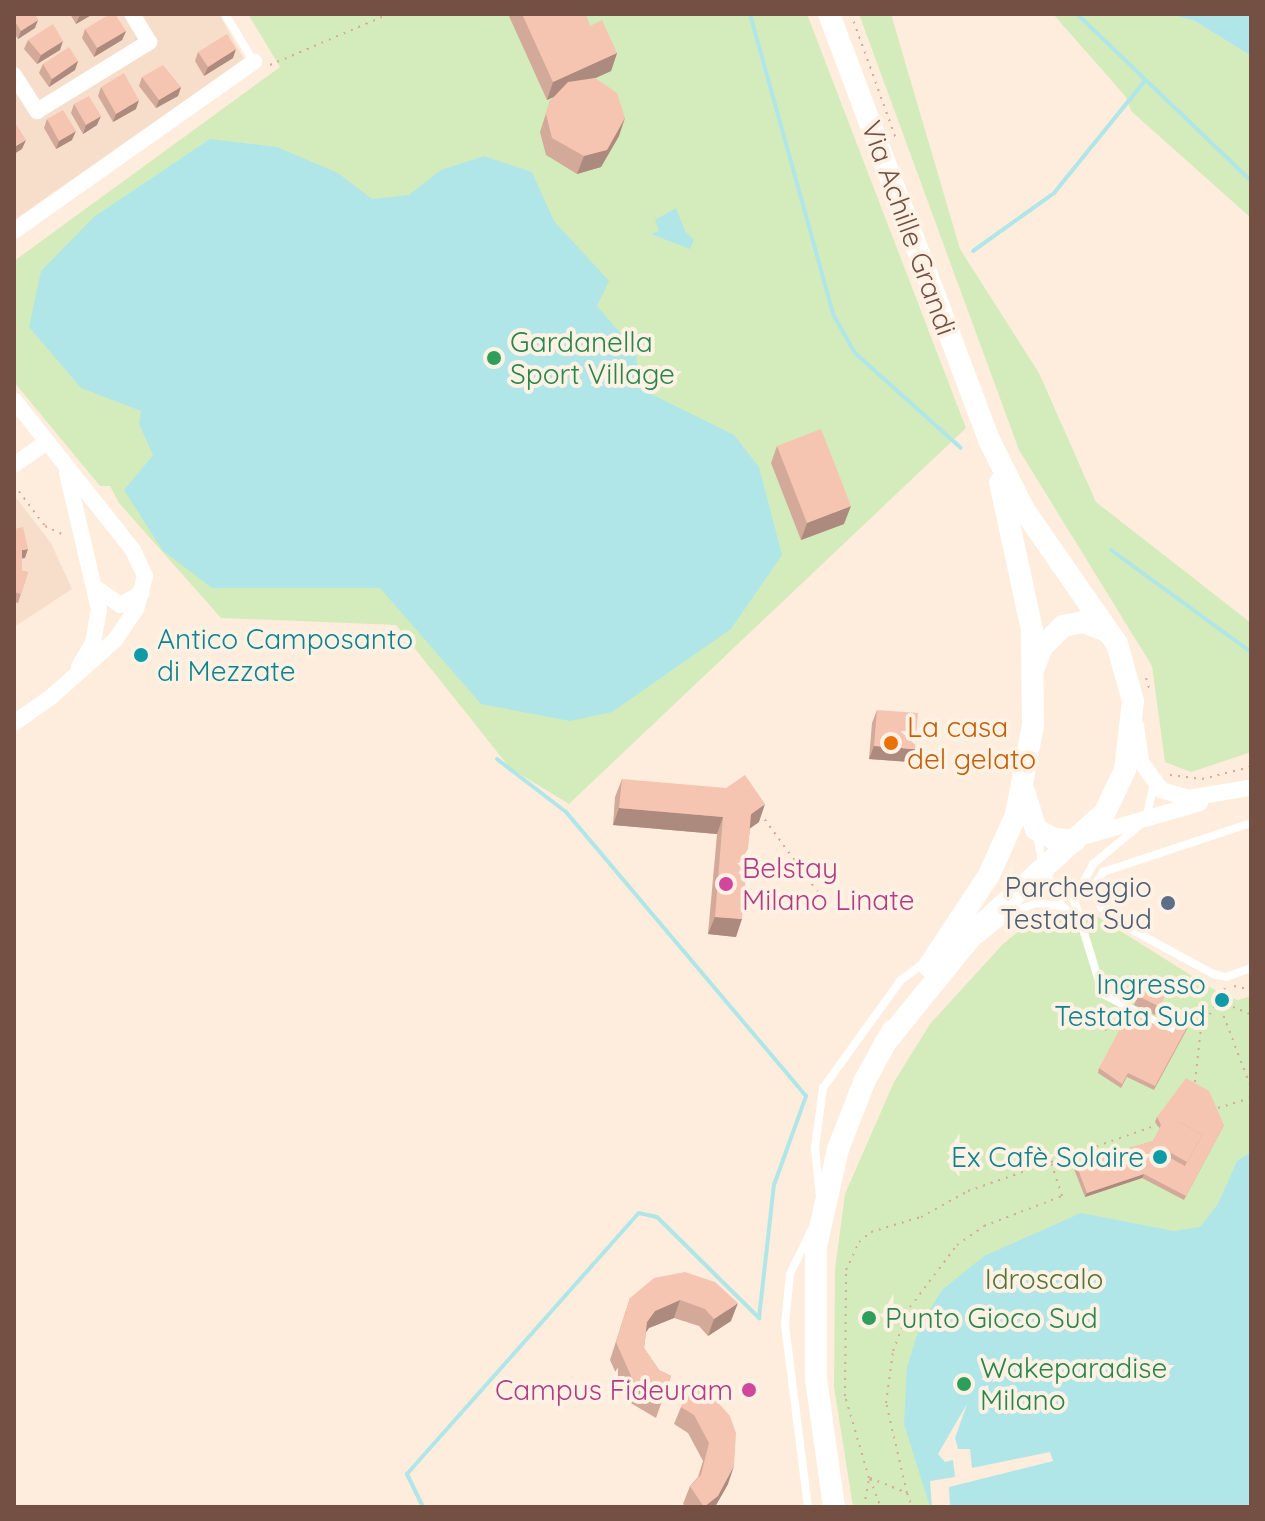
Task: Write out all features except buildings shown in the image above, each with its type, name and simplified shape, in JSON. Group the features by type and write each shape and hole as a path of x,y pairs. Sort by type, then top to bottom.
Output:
{"main road":[{"name":"Via Achille Grandi","path":"829,14 990,442 1024,510 1110,632 1123,659 1133,701 1132,742 1120,785 1105,812 938,961"},
{"name":"Via Achille Grandi","path":"990,442 1016,542 1035,666 1036,702 1025,784"},
{"path":"1035,666 1042,647 1063,626 1084,622 1110,632"},
{"path":"1025,784 1025,808 1036,829 1054,839 1077,839"},
{"path":"834,1507 816,1379 813,1308 823,1213 838,1149 885,1043 989,875 1025,784"}],"street":[{"path":"14,75 37,111 149,42 132,14"},
{"path":"14,231 254,62"},
{"path":"14,400 139,559 143,592 115,640 64,686 14,723"},
{"path":"14,465 47,442"},
{"path":"60,457 95,586 97,631 64,686"},
{"path":"95,586 104,598 120,605 143,592"},
{"path":"1133,701 1141,762 1154,784 1183,798 1250,788"},
{"path":"1077,839 1250,788"}],"lane":[{"path":"225,14 254,62"},
{"path":"1076,920 1075,894 1086,872 1146,820 1154,784"},
{"path":"1251,823 1103,872 1095,885 1101,907 1114,920 1213,974 1226,977 1251,968"},
{"path":"1036,829 1045,868 1062,906 1076,920 1096,959 1103,994 1173,1031"},
{"path":"808,1507 785,1325 795,1255 823,1213 815,1172 823,1088 901,980 938,961 1019,909 1044,902 1062,906"}],"path":[{"path":"254,62 273,66 389,14"},
{"path":"851,14 897,142"},
{"path":"14,485 45,526 85,545"},
{"path":"752,803 823,899"},
{"path":"1228,983 1251,990"},
{"path":"1187,1092 1195,1082 1201,1028 1221,994"},
{"path":"1218,1001 1251,1014"},
{"path":"1218,1001 1251,1088"},
{"path":"1207,1111 1251,1098"},
{"path":"881,1507 869,1478 845,1396 846,1270 852,1251 871,1232 921,1217 968,1191 1162,1124"},
{"path":"912,1507 886,1403 893,1351 910,1307 957,1245 984,1226 1062,1196 1051,1162"},
{"path":"869,1478 907,1493"},
{"path":"864,1507 869,1478"}],"shaded area":[{"path":"14,14 219,14 244,59 14,220"},
{"path":"14,495 51,543 72,589 14,627"}],"green space":[{"name":"Gardanella Sport Village","path":"248,14 807,14 966,428 569,804 510,768 396,625 221,618 119,503 110,486 100,486 14,382 14,261 280,67"},
{"path":"859,14 891,14 960,249 1039,373 1096,502 1251,623 1251,752 1191,772 1165,762 1152,666 1019,450"},
{"path":"1053,14 1170,14 1195,21 1251,56 1251,218 1131,111 1126,97"},
{"name":"Idroscalo","path":"1048,908 1068,924 1090,912 1221,994 1238,1000 1251,996 1251,1507 853,1507 834,1387 835,1269 845,1194 894,1082 930,1024 1003,944"}],"water":[{"path":"1170,14 1251,14 1251,56 1195,21"},
{"path":"210,139 277,147 338,173 372,199 409,195 441,170 484,156 532,172 554,221 609,281 597,306 636,351 639,388 734,435 759,467 782,555 731,629 612,712 570,721 481,704 380,588 212,588 163,551 124,490 153,455 139,424 141,411 81,388 29,327 41,271 95,216"},
{"path":"676,208 685,231 694,240 690,249 651,234 659,231 655,220"},
{"name":"Idroscalo","path":"1251,1152 1251,1507 930,1507 904,1424 907,1367 920,1325 942,1290 984,1256 1081,1213 1174,1231 1200,1227 1218,1204 1237,1161"}],"pier":[{"path":"967,1404 955,1438 958,1449 970,1449 972,1468 1050,1452 1053,1461 949,1487 950,1507 932,1507 930,1481 955,1477 953,1460 945,1462 938,1454"}],"waterway":[{"path":"750,14 834,316 855,353 961,448"},
{"path":"1077,14 1251,181"},
{"path":"973,251 1054,193 1144,82"},
{"path":"1111,550 1251,652"},
{"path":"423,1507 407,1474 639,1213 657,1217 759,1318 774,1185 806,1096 566,812 497,759"}],"place":[{"name":"Gardanella Sport Village","path":"494,358"},
{"name":"Antico Camposanto di Mezzate","path":"141,655"},
{"name":"La casa del gelato","path":"891,743"},
{"name":"Belstay Milano Linate","path":"726,884"},
{"name":"Parcheggio Testata Sud","path":"1168,903"},
{"name":"Ingresso Testata Sud","path":"1222,1000"},
{"name":"Ex Cafè Solaire","path":"1160,1157"},
{"name":"Punto Gioco Sud","path":"869,1318"},
{"name":"Wakeparadise Milano","path":"964,1384"},
{"name":"Campus Fideuram","path":"749,1390"}]}
